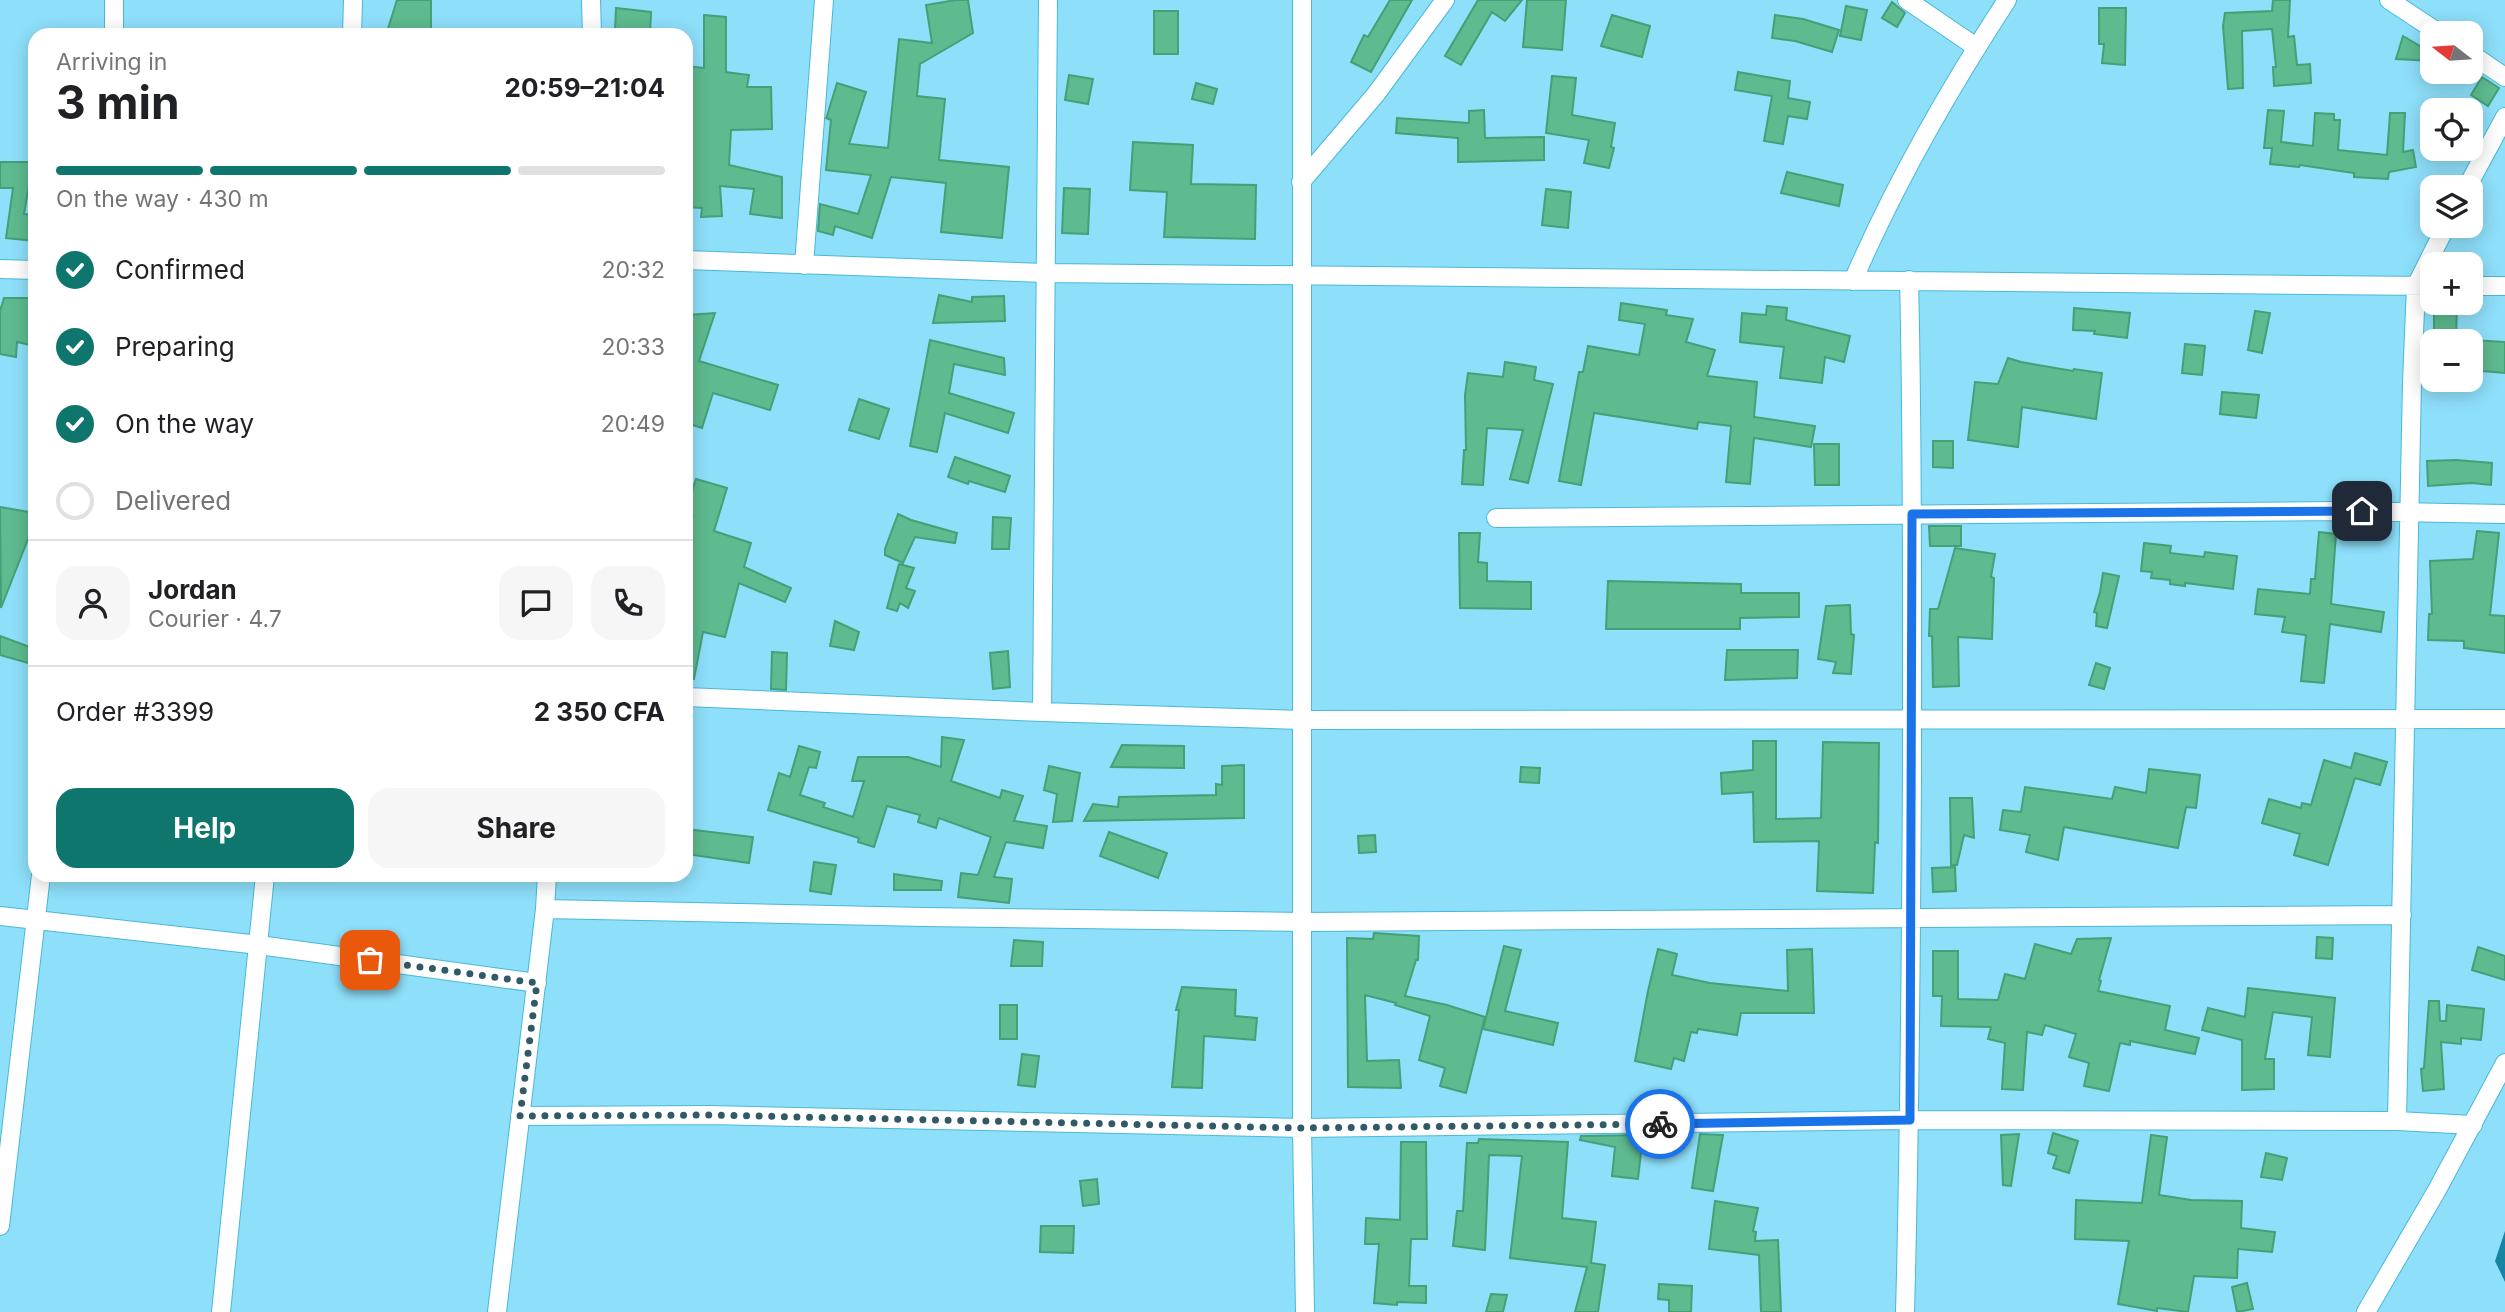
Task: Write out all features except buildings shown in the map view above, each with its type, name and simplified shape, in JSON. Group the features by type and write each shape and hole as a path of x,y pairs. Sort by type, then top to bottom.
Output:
{"street":[{"path":"114,0 114,28"},
{"path":"352,28 353,0"},
{"path":"591,0 592,28"},
{"path":"804,265 824,0"},
{"path":"1042,712 1048,0"},
{"path":"1301,0 1301,1128 1305,1312"},
{"path":"1301,182 1376,93 1445,0"},
{"path":"1907,0 1976,47"},
{"path":"1853,281 1895,192 1976,47 2007,0"},
{"path":"2389,0 2421,21"},
{"path":"2483,62 2505,77"},
{"path":"2474,175 2505,117"},
{"path":"693,260 1045,273 2420,286"},
{"path":"0,269 28,270"},
{"path":"1905,1312 1910,1120 1912,718 1909,280"},
{"path":"2483,286 2505,286"},
{"path":"2397,1121 2409,513 2422,315"},
{"path":"1496,518 2338,511 2505,514"},
{"path":"693,697 1301,720 2505,719"},
{"path":"0,1226 41,882"},
{"path":"221,1312 264,882"},
{"path":"497,1312 547,882"},
{"path":"545,909 1303,922 2402,915"},
{"path":"0,916 259,945 537,983"},
{"path":"2366,1312 2473,1125 2505,1063"},
{"path":"520,1116 710,1115 1301,1128 1910,1120 2397,1121 2473,1125"}],"water":[{"path":"2505,1231 2505,1282 2495,1261"}],"way so far":[{"path":"370,960 537,983 520,1116 710,1115 1301,1128 1660,1124"}],"route":[{"path":"1660,1124 1910,1120 1912,514 2362,511"}]}
